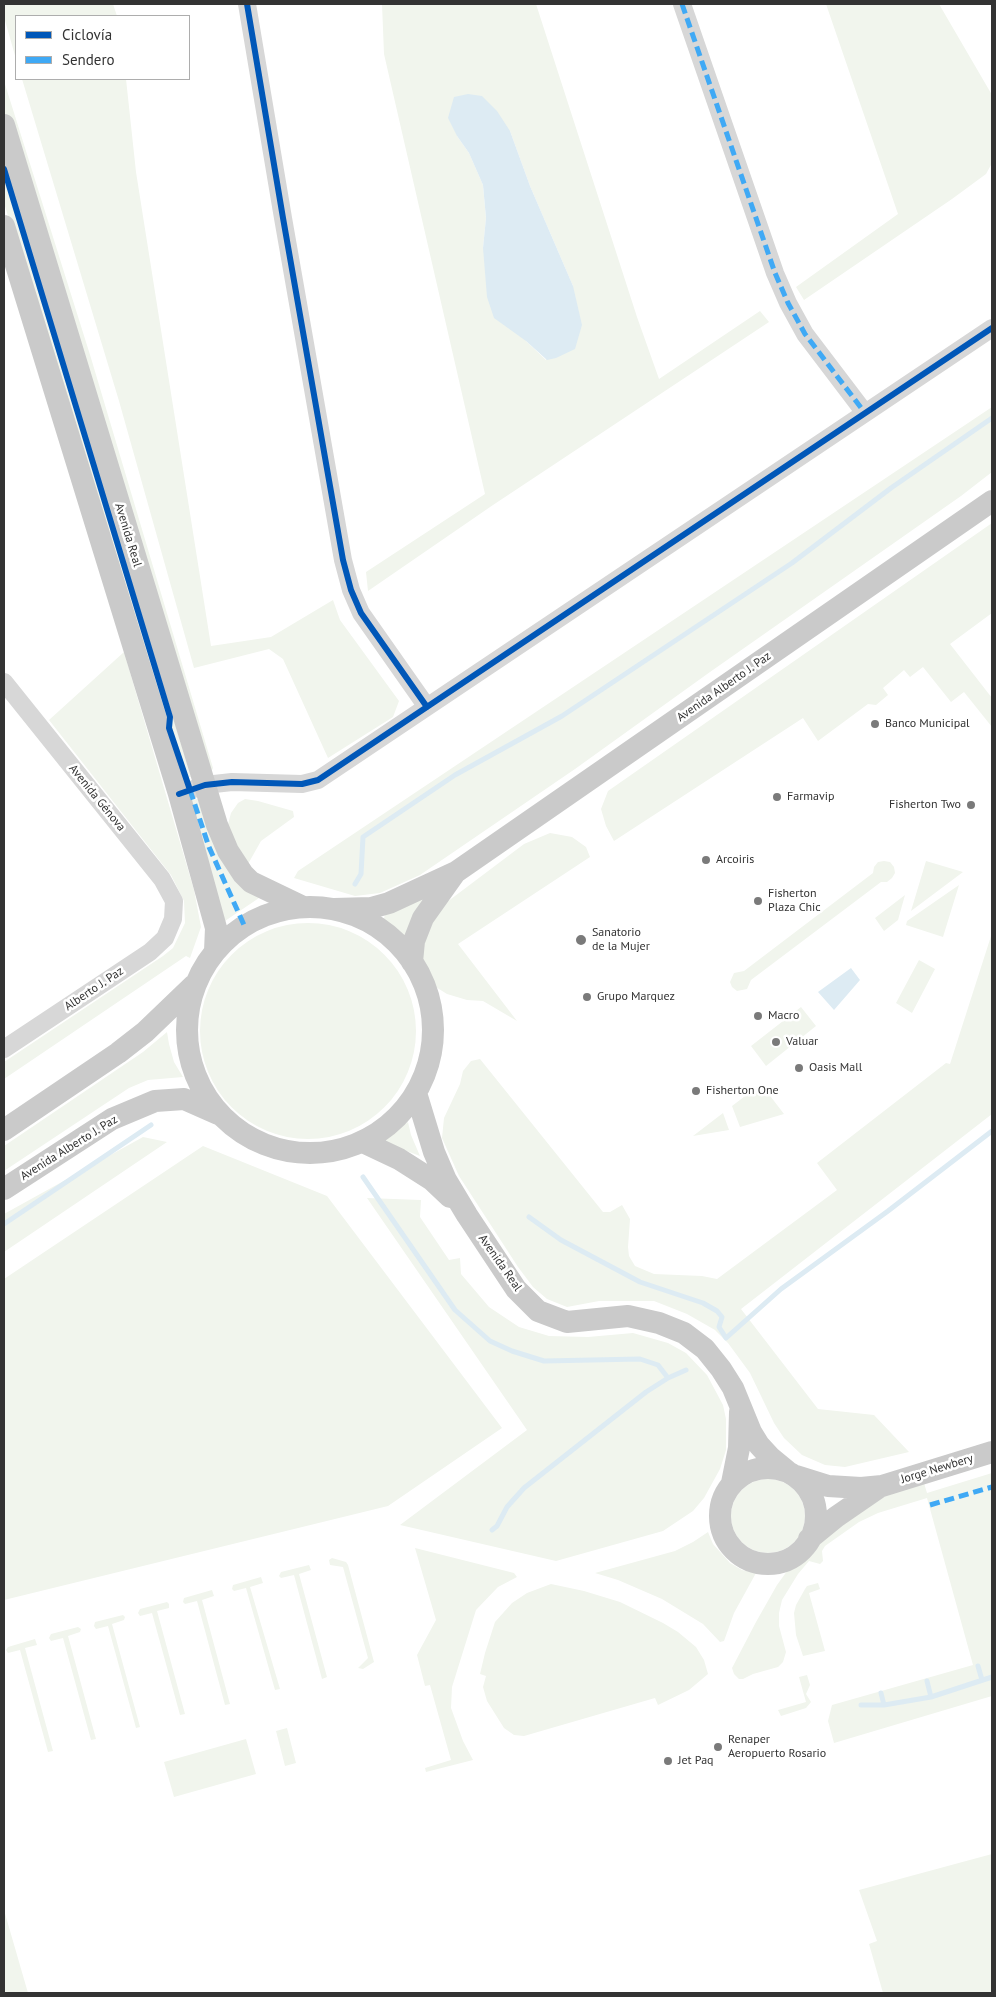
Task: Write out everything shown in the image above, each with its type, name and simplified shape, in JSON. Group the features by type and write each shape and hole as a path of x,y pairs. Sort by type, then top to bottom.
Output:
{"main road":[{"name":"Avenida Real","path":"4,125 217,825 228,851 243,874 251,882 303,907"},
{"path":"4,226 179,794 216,928 215,950"},
{"name":"Avenida Alberto J. Paz","path":"334,909 371,908 389,903 456,872 992,501"},
{"name":"Avenida Alberto J. Paz","path":"412,962 414,941 423,918 456,872"},
{"path":"303,907 334,909 364,920 391,938 412,962 423,981 430,1002 433,1025 432,1049 426,1072 416,1093 393,1122 363,1142 334,1152 304,1154 265,1146 241,1133 221,1116 204,1094 192,1068 186,1040 187,1012 195,984 215,950 236,931 263,916 303,907"},
{"path":"4,1130 118,1053 145,1032 195,984"},
{"name":"Avenida Real","path":"416,1093 434,1152 446,1180 461,1207 516,1289 538,1311 567,1322 628,1316 659,1323 684,1333 705,1350 733,1388 740,1409 759,1445 791,1474"},
{"name":"Avenida Alberto J. Paz","path":"4,1189 112,1119 155,1101 184,1099 221,1116"},
{"name":"Avenida Real","path":"363,1142 399,1159 432,1180 461,1207"},
{"name":"Avenida Real","path":"732,1483 739,1448 740,1409"},
{"name":"Jorge Newbery","path":"791,1474 828,1486 861,1488 882,1486 992,1452"},
{"path":"758,1468 772,1468 791,1474 810,1493 816,1514 809,1540 804,1548 792,1557 777,1563 764,1564 751,1561 730,1545 723,1533 720,1520 725,1494 732,1483 744,1474 758,1468"},
{"name":"Jorge Newbery","path":"809,1540 836,1517 882,1486"}],"street":[{"path":"248,4 284,227 351,590 361,613 426,707"},
{"path":"682,4 775,273 805,334 864,413"},
{"path":"179,794 204,785 232,782 302,784 318,780 992,328"},
{"name":"Avenida Génova","path":"4,682 162,879 174,901 173,919"},
{"name":"Alberto J. Paz","path":"4,1049 150,952 165,938 173,919"}],"shaded area":[{"path":"4,4 113,4 117,15 15,15 15,56 4,17"},
{"path":"382,4 536,4 637,317 659,379 760,311 769,322 493,505 368,591 366,572 485,494 384,54","holes":["510,131 530,186 573,286 546,360 526,341 483,248 486,218 483,185 469,153 457,136"]},
{"path":"826,4 939,4 992,95 992,163 986,174 952,199 804,300 796,287 898,214"},
{"path":"22,80 126,80 136,172 211,646 271,637 333,600 340,620 399,701 393,717 328,758 283,659 269,649 194,668 119,401"},
{"path":"4,81 91,358 213,768 205,785 4,125"},
{"path":"468,94 482,96 497,111 510,131 530,186 573,286 582,325 575,349 556,358 547,360 526,341 494,318 487,297 483,248 486,218 483,185 469,153 457,136 448,118 454,97"},
{"path":"4,153 191,777 182,779 4,203"},
{"path":"992,407 992,472 961,496 575,769 420,875 380,893 355,896 294,878 298,871"},
{"path":"992,523 992,613 950,644 992,698 992,727 964,692 951,702 923,667 910,677 904,670 883,688 888,695 876,705 868,704 818,741 803,718 614,841 606,826 601,809 608,791"},
{"path":"124,652 194,890 201,927 190,958 186,956 4,1079 4,1062 163,956 173,948 185,923 184,901 171,875 49,720"},
{"path":"203,798 259,898 222,923 186,801"},
{"path":"245,799 293,811 294,817 261,841 248,864 227,828 231,813 238,803"},
{"path":"550,833 572,837 586,847 590,857 458,944 517,1021 483,1001 467,1000 447,994 431,984 423,967 421,944 430,923 447,902 524,844"},
{"path":"926,861 963,872 911,911"},
{"path":"878,862 890,862 894,867 895,873 892,878 887,882 881,882 751,980 747,989 737,991 732,987 730,982 734,973 744,971 873,873 874,867"},
{"path":"440,884 408,936 403,938 384,919 385,913"},
{"path":"959,885 943,937 906,925 907,921"},
{"path":"905,895 898,920 884,931 875,918"},
{"path":"308,923 329,925 359,936 384,955 403,980 414,1010 416,1031 414,1052 403,1082 384,1107 359,1126 329,1137 308,1139 287,1137 257,1126 232,1107 213,1082 202,1052 200,1031 202,1010 213,980 232,955 257,936 287,925"},
{"path":"992,933 992,1114 741,1309 818,1409 874,1415 909,1452 845,1467 825,1465 802,1455 784,1438 774,1423 750,1373 728,1343 715,1330 687,1314 654,1301 599,1301 567,1307 547,1299 533,1287 518,1267 459,1176 442,1138 444,1118 460,1084 463,1071 471,1061 480,1059 603,1212 610,1212 622,1205 630,1219 628,1247 629,1256 635,1266 654,1274 702,1276 717,1279 837,1190 817,1163 946,1063 950,1064"},
{"path":"919,960 935,969 912,1013 896,1003"},
{"path":"851,968 860,980 834,1010 818,992"},
{"path":"801,1007 816,1026 766,1066 751,1046"},
{"path":"167,1032 174,1062 183,1077 148,1080 129,1088 4,1171 4,1146 143,1052"},
{"path":"761,1084 784,1114 740,1127 732,1106"},
{"path":"723,1113 729,1130 693,1136"},
{"path":"408,1122 411,1135 420,1156 383,1142"},
{"path":"143,1137 167,1142 4,1252 4,1214"},
{"path":"203,1146 327,1196 502,1428 388,1506 4,1600 4,1279"},
{"path":"367,1198 421,1200 420,1217 449,1260 460,1258 461,1274 489,1307 519,1327 549,1336 588,1337 633,1333 668,1343 686,1353 707,1375 723,1405 726,1419 726,1450 720,1469 704,1498 693,1511 663,1531 556,1561 400,1525 527,1430"},
{"path":"992,1473 992,1696 834,1743 828,1721 832,1705 973,1665 927,1498 878,1513 859,1522 825,1546 822,1551 823,1561 820,1564 809,1561 798,1574 782,1600 779,1626 786,1652 783,1662 778,1667 743,1679 739,1679 734,1674 732,1668 777,1585 790,1567 813,1544 885,1496 924,1483 927,1493"},
{"path":"768,1479 789,1485 799,1495 805,1516 799,1537 789,1547 768,1553 747,1547 737,1537 731,1516 737,1495 747,1485"},
{"path":"708,1532 713,1544 730,1563 742,1570 756,1573 734,1613 724,1641 720,1642 703,1624 662,1599 618,1580 595,1573 675,1551"},
{"path":"415,1548 514,1573 517,1577 498,1587 476,1610 452,1687 451,1708 463,1741 473,1760 426,1772 425,1768 451,1760 430,1685 425,1686 417,1655 436,1620"},
{"path":"332,1558 346,1562 348,1565 374,1662 363,1669 358,1668 368,1658 343,1567 330,1565 329,1560"},
{"path":"309,1565 311,1570 299,1574 327,1677 322,1679 294,1575 281,1578 279,1576 281,1572"},
{"path":"261,1577 263,1583 250,1587 280,1689 275,1690 246,1588 234,1591 232,1589 233,1585"},
{"path":"818,1583 820,1589 809,1593 825,1651 803,1656 796,1635 794,1613 796,1605 807,1586"},
{"path":"551,1584 584,1591 620,1602 663,1623 678,1632 696,1647 704,1660 708,1674 689,1690 658,1705 655,1698 524,1736 514,1735 504,1728 487,1701 483,1687 486,1676 480,1674 485,1653 495,1622 512,1603 527,1593"},
{"path":"212,1590 214,1596 202,1600 230,1704 225,1705 197,1601 185,1604 183,1602 184,1598"},
{"path":"167,1602 169,1608 157,1611 185,1714 180,1715 152,1613 140,1616 138,1613 140,1609"},
{"path":"123,1615 125,1617 124,1620 112,1624 140,1727 136,1728 108,1626 96,1629 94,1626 95,1622"},
{"path":"78,1627 81,1629 80,1632 68,1636 96,1739 91,1740 63,1638 51,1641 49,1638 51,1634"},
{"path":"35,1639 37,1645 25,1648 53,1751 48,1752 20,1650 8,1653 6,1650 8,1647"},
{"path":"807,1675 810,1685 806,1694 811,1702 806,1708 781,1716 778,1710 806,1702 799,1677"},
{"path":"287,1728 296,1763 285,1766 276,1731"},
{"path":"246,1739 256,1774 174,1797 164,1762"},
{"path":"992,1854 992,1993 883,1993 869,1944 877,1941 859,1890"},
{"path":"4,1910 28,1993 4,1993"}],"waterway":[{"path":"355,884 361,874 363,837 455,775 562,716 792,563 891,488 992,418"},
{"path":"4,1224 151,1125"},
{"path":"529,1217 561,1240 640,1282 703,1303 717,1311 722,1317 719,1327 726,1338 781,1289 888,1211 992,1131"},
{"path":"363,1177 455,1310 490,1341 512,1351 544,1361 640,1359 658,1365 668,1378"},
{"path":"492,1530 497,1526 507,1507 524,1488 646,1392 668,1378 686,1370"},
{"path":"978,1666 982,1680"},
{"path":"861,1705 884,1705 931,1697 992,1677"},
{"path":"927,1681 931,1697"},
{"path":"881,1693 884,1705"}],"marked path":[{"path":"682,4 775,273 788,303 805,334 865,413"},
{"path":"190,790 209,847 244,925"},
{"path":"930,1505 992,1487"}],"cycle path":[{"path":"247,4 343,560 351,590 361,613 427,707"},
{"path":"4,169 170,717 169,728 190,790"},
{"path":"179,794 205,785 232,782 302,784 318,780 992,328"}],"place":[{"name":"Banco Municipal","path":"875,724"},
{"name":"Farmavip","path":"777,797"},
{"name":"Fisherton Two","path":"971,805"},
{"name":"Arcoiris","path":"706,860"},
{"name":"Fisherton Plaza Chic","path":"758,901"},
{"name":"Sanatorio de la Mujer","path":"581,940"},
{"name":"Grupo Marquez","path":"587,997"},
{"name":"Macro","path":"758,1016"},
{"name":"Valuar","path":"776,1042"},
{"name":"Oasis Mall","path":"799,1068"},
{"name":"Fisherton One","path":"696,1091"},
{"name":"Renaper Aeropuerto Rosario","path":"718,1747"},
{"name":"Jet Paq","path":"668,1761"}]}
